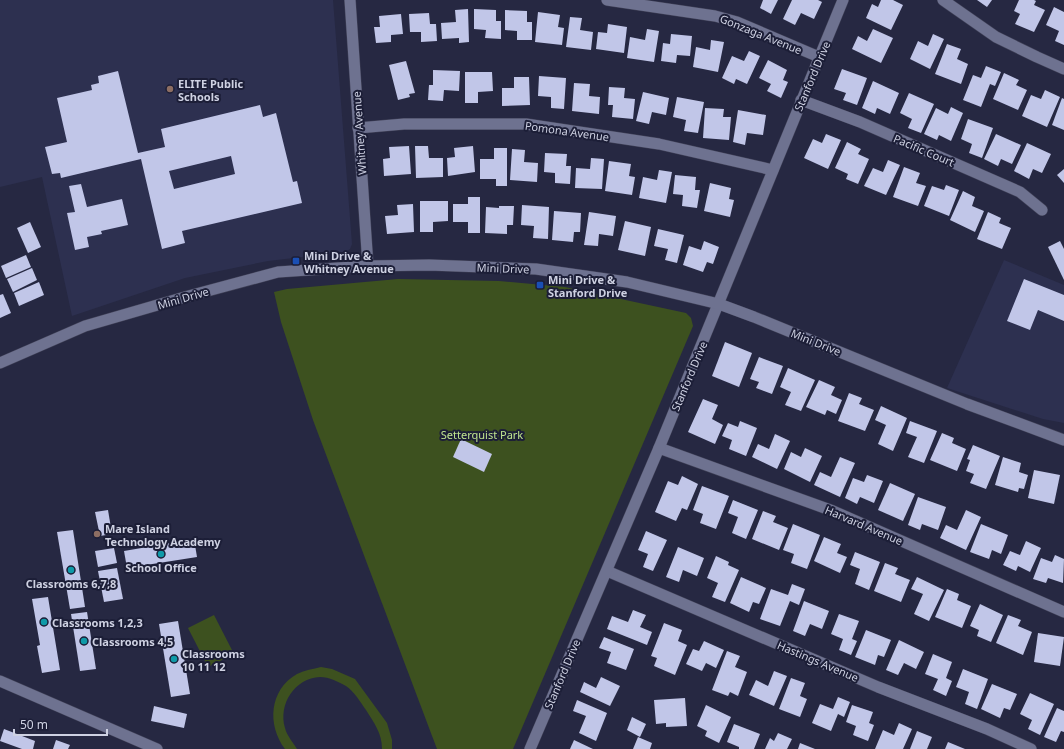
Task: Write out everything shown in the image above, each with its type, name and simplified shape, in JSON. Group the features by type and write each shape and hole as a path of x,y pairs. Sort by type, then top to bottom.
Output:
{"street":[{"name":"Whitney Avenue","path":"350,0 368,266"},
{"name":"Gonzaga Avenue","path":"607,0 715,16 737,22 819,57"},
{"name":"Stanford Drive","path":"530,749 659,448 843,0"},
{"path":"943,0 996,37 1064,69"},
{"name":"Pacific Court","path":"801,100 860,122 1020,192 1042,210"},
{"name":"Pomona Avenue","path":"358,128 404,124 526,124 660,144 773,170"},
{"name":"Mini Drive","path":"0,363 85,326 278,272 368,266 429,265 536,269 627,282 719,304 966,404 1064,440"},
{"name":"Harvard Avenue","path":"659,448 833,511 1064,612"},
{"name":"Hastings Avenue","path":"607,571 878,687 987,729 1031,749"},
{"path":"0,681 157,749"}],"shaded area":[{"name":"ELITE Public Schools","path":"0,0 333,0 352,244 350,249 345,252 268,261 185,278 72,316 42,177 0,187"},
{"path":"1004,260 1064,285 1064,423 1043,419 947,388"}],"green space":[{"name":"Setterquist Park","path":"398,279 499,281 565,287 686,313 691,318 693,326 513,749 437,749 313,420 281,322 274,292 287,289"},
{"path":"214,615 234,654 208,667 188,628"},
{"path":"321,667 332,669 355,679 387,723 392,740 392,749 382,749 381,738 377,728 352,691 337,681 320,677 311,678 296,687 286,702 283,719 285,728 297,749 285,749 279,740 275,729 274,708 276,698 288,681 297,674"}],"building":[{"path":"763,0 778,0 771,14 760,8"},
{"path":"792,0 818,0 822,2 814,19 801,13 795,25 783,19"},
{"path":"881,0 893,0 903,5 891,30 866,18 872,4 878,7"},
{"path":"977,0 992,0 987,7"},
{"path":"1019,0 1034,0 1036,1 1034,5 1045,10 1034,32 1015,24 1020,14 1014,11"},
{"path":"1054,7 1064,12 1064,45 1055,41 1059,31 1046,25"},
{"path":"468,9 469,42 459,43 459,38 442,39 441,23 456,22 455,10"},
{"path":"474,9 496,10 496,21 501,21 501,39 485,38 486,30 474,29"},
{"path":"505,10 527,11 527,22 532,22 532,40 517,40 517,31 505,30"},
{"path":"538,12 560,15 558,27 564,28 562,45 535,42"},
{"path":"429,13 430,24 436,24 437,41 421,42 421,32 410,32 409,14"},
{"path":"401,14 403,34 391,35 391,42 376,43 374,27 380,27 379,16"},
{"path":"570,17 582,18 580,30 593,32 591,50 566,47"},
{"path":"608,24 627,27 624,53 596,49 598,32 607,33"},
{"path":"647,29 659,31 654,62 627,58 630,37 645,40"},
{"path":"873,29 893,38 881,63 852,49 858,36 867,41"},
{"path":"671,34 692,36 690,56 677,55 676,63 661,61 663,43 670,44"},
{"path":"933,34 944,39 930,69 910,59 918,41 928,46"},
{"path":"711,40 724,42 718,72 693,67 696,47 710,50"},
{"path":"947,44 961,49 957,59 968,64 961,84 935,74"},
{"path":"749,51 760,56 747,84 736,79 734,84 722,78 732,56 744,61"},
{"path":"768,60 787,70 783,80 788,82 781,98 767,91 771,84 759,78"},
{"path":"406,61 415,93 409,94 410,97 398,100 389,65"},
{"path":"986,66 1001,72 995,86 990,84 981,107 963,100 973,75 981,78"},
{"path":"842,69 867,78 857,105 843,100 846,93 834,89"},
{"path":"433,70 460,71 459,91 444,90 443,101 428,100 429,85 433,85"},
{"path":"118,71 138,153 165,147 161,129 260,105 263,117 276,113 293,182 297,181 302,203 182,231 185,243 162,249 141,159 61,178 60,173 52,174 45,147 67,142 57,98 92,90 91,85 99,83 98,76","holes":["231,156 235,174 174,189 169,171"]},
{"path":"465,72 492,72 493,91 478,92 478,103 465,103"},
{"path":"1004,73 1019,80 1016,85 1027,90 1018,110 993,99"},
{"path":"539,76 566,78 564,109 551,108 551,97 538,96"},
{"path":"514,77 529,77 530,105 502,106 502,88 514,88"},
{"path":"873,81 899,93 890,114 877,108 875,114 862,108"},
{"path":"574,83 590,84 589,96 600,97 599,114 572,111"},
{"path":"609,87 625,88 624,98 635,99 633,119 612,117 613,105 608,105"},
{"path":"1045,90 1060,97 1047,127 1022,116 1031,95 1041,99"},
{"path":"643,92 669,98 666,115 652,112 649,124 636,121"},
{"path":"909,93 934,104 921,133 908,128 912,119 900,113"},
{"path":"677,97 704,102 698,133 684,131 686,120 673,117"},
{"path":"1062,98 1064,99 1064,130 1052,125"},
{"path":"951,107 963,113 951,141 939,135 937,140 924,134 936,108 948,114"},
{"path":"705,108 724,109 723,117 731,117 729,140 703,138"},
{"path":"738,110 766,115 763,135 747,133 745,145 733,142"},
{"path":"968,119 993,128 982,158 969,153 972,144 961,139"},
{"path":"826,134 841,140 828,169 804,158 813,139 822,143"},
{"path":"996,134 1021,145 1012,164 1001,159 998,166 984,159"},
{"path":"847,142 861,149 858,154 869,159 858,184 846,179 848,174 835,168"},
{"path":"1027,143 1051,154 1042,173 1033,169 1029,179 1014,171"},
{"path":"409,146 411,174 384,176 383,159 390,158 389,147"},
{"path":"415,146 428,146 429,158 443,158 443,177 416,178"},
{"path":"473,146 475,172 448,176 447,158 455,157 454,148"},
{"path":"494,148 507,148 507,186 496,186 496,179 480,179 480,159 494,159"},
{"path":"512,149 525,150 524,162 538,163 537,182 510,180"},
{"path":"545,153 567,154 566,166 571,166 570,184 555,183 555,173 544,172"},
{"path":"591,158 604,159 602,189 575,188 576,168 590,169"},
{"path":"888,160 900,165 886,195 864,186 873,168 883,172"},
{"path":"609,161 631,164 629,176 635,177 632,195 605,191"},
{"path":"904,167 920,173 916,183 926,186 918,206 893,197"},
{"path":"1064,169 1064,183 1057,175"},
{"path":"659,170 672,172 666,203 639,198 643,177 657,180"},
{"path":"675,175 696,177 695,190 700,190 697,208 682,206 683,195 673,194"},
{"path":"710,183 731,188 729,199 734,200 730,217 704,211"},
{"path":"81,184 87,207 122,199 128,225 101,231 102,234 87,237 89,247 75,250 67,213 75,212 69,186"},
{"path":"946,185 959,190 949,216 924,206 932,186 944,190"},
{"path":"963,191 975,197 972,206 984,211 975,232 950,220"},
{"path":"468,197 480,197 480,233 468,233 468,222 453,222 453,204 468,204"},
{"path":"420,201 448,201 448,221 433,222 433,232 420,232"},
{"path":"413,204 414,232 387,234 385,216 398,215 397,205"},
{"path":"522,205 549,207 548,239 533,238 534,226 521,225"},
{"path":"499,206 514,206 513,225 507,225 507,234 485,233 486,207 499,208"},
{"path":"554,211 581,213 580,232 574,232 573,242 552,240"},
{"path":"589,212 616,216 613,236 599,234 598,246 584,245"},
{"path":"988,212 1001,218 999,223 1011,228 1002,249 977,239"},
{"path":"625,221 651,227 645,256 618,250"},
{"path":"30,222 41,247 28,253 17,228"},
{"path":"658,229 684,235 677,263 665,260 668,249 654,246"},
{"path":"704,241 719,247 713,264 707,262 703,272 683,265 689,246 701,250"},
{"path":"1060,241 1064,249 1064,280 1048,247"},
{"path":"26,255 31,267 6,278 1,266"},
{"path":"32,268 37,280 13,292 7,279"},
{"path":"1024,279 1064,295 1064,321 1038,310 1030,330 1007,321"},
{"path":"39,282 44,295 19,306 14,293"},
{"path":"3,294 11,313 0,318 0,295"},
{"path":"725,342 752,353 739,387 712,376"},
{"path":"759,357 783,366 772,394 756,388 759,382 750,379"},
{"path":"788,368 815,380 801,411 785,405 791,392 780,387"},
{"path":"819,380 835,387 831,395 842,400 836,414 827,410 825,415 806,407"},
{"path":"849,393 862,398 859,404 874,410 865,431 838,421"},
{"path":"703,399 718,405 712,419 723,425 715,444 688,432"},
{"path":"881,406 907,418 893,451 878,444 886,425 875,420"},
{"path":"740,421 757,428 746,456 729,449 732,440 722,436 728,423 738,427"},
{"path":"910,421 937,431 924,463 908,457 917,437 906,433"},
{"path":"942,433 954,438 952,443 966,449 957,471 930,460"},
{"path":"775,434 790,441 777,469 752,457 758,444 769,449"},
{"path":"461,439 492,454 484,472 453,457"},
{"path":"973,445 1000,456 986,489 970,483 974,474 966,471 970,460 967,459"},
{"path":"805,448 822,456 810,482 784,469 791,452 801,457"},
{"path":"840,457 855,463 840,497 814,485 820,472 831,477"},
{"path":"1003,457 1021,463 1019,472 1028,475 1024,489 1019,488 1018,492 995,485"},
{"path":"1034,470 1060,475 1054,504 1028,498"},
{"path":"867,475 883,481 874,503 860,497 857,504 845,498 853,478 864,482"},
{"path":"682,476 698,484 687,510 682,508 676,521 655,512 668,481 678,485"},
{"path":"890,483 915,494 903,521 878,510"},
{"path":"702,486 729,496 716,529 700,523 703,514 693,510"},
{"path":"918,497 946,507 938,530 922,524 920,530 908,525"},
{"path":"733,500 758,510 746,539 732,533 738,517 728,513"},
{"path":"108,510 112,534 100,536 95,512"},
{"path":"966,510 981,517 966,550 940,538 946,525 957,530"},
{"path":"763,511 776,516 773,522 788,528 779,550 752,539"},
{"path":"793,524 820,535 807,569 791,563 794,554 783,550"},
{"path":"981,524 1008,535 1001,554 992,550 989,559 970,552"},
{"name":"Classrooms 6,7,8","path":"73,530 85,607 70,609 57,532"},
{"path":"646,531 667,540 653,571 643,567 648,554 638,550"},
{"path":"824,537 841,544 837,553 847,557 840,573 814,561"},
{"name":"School Office","path":"194,539 197,557 127,568 124,551"},
{"path":"1026,541 1041,548 1030,572 1018,566 1016,571 1003,565 1010,551 1020,555"},
{"path":"678,547 704,558 697,576 683,570 679,582 666,577"},
{"path":"114,548 117,563 98,567 95,551"},
{"path":"855,552 880,562 869,590 855,584 860,569 850,565"},
{"path":"1055,555 1064,559 1063,583 1048,578 1046,583 1033,579 1041,558 1052,562"},
{"path":"716,556 729,562 728,565 739,570 725,602 712,597 718,583 707,578"},
{"path":"885,563 898,568 895,574 910,580 901,602 874,591"},
{"path":"117,568 123,599 104,602 98,571"},
{"path":"741,577 766,588 759,604 753,602 749,612 730,603"},
{"path":"917,577 944,590 929,621 914,614 923,594 911,589"},
{"path":"792,584 805,589 799,605 790,601 780,626 760,619 771,589 788,595"},
{"path":"947,589 959,594 957,600 971,606 962,628 935,617"},
{"name":"Classrooms 1,2,3","path":"48,597 60,670 42,673 37,646 40,645 32,599"},
{"path":"804,601 829,611 822,629 810,624 805,636 793,631"},
{"path":"980,604 1003,615 991,642 977,636 979,630 970,626"},
{"path":"633,610 646,615 640,627 652,632 647,645 607,629 612,616 628,622"},
{"name":"Classrooms 4,5","path":"87,612 96,669 80,671 71,614"},
{"path":"839,614 859,621 852,639 857,641 851,655 839,650 843,639 831,634"},
{"path":"1008,615 1021,620 1018,626 1032,632 1023,655 996,643"},
{"name":"Classrooms 10 11 12","path":"178,621 190,694 171,697 159,624"},
{"path":"664,623 682,630 678,641 687,645 675,675 654,666 657,658 651,656"},
{"path":"866,630 891,640 884,657 878,655 875,665 855,657"},
{"path":"1038,633 1064,637 1060,666 1034,662"},
{"path":"604,637 634,649 626,670 607,663 611,652 599,648"},
{"path":"899,640 924,652 916,669 904,663 898,675 886,670"},
{"path":"704,641 724,650 716,668 706,663 702,671 686,664 693,649 699,651"},
{"path":"727,651 740,656 735,667 747,672 738,696 730,692 728,696 712,690"},
{"path":"933,654 952,662 946,678 952,681 946,696 933,690 938,679 925,674"},
{"path":"963,669 988,679 977,709 965,704 969,692 956,687"},
{"path":"774,671 787,676 774,706 749,695 756,680 768,686"},
{"path":"601,677 620,686 610,706 580,692 584,682 596,688"},
{"path":"791,678 805,683 800,696 807,699 800,717 779,709"},
{"path":"992,684 1017,694 1010,710 1004,708 1000,718 981,709"},
{"path":"1030,693 1054,704 1040,735 1028,729 1032,720 1020,714"},
{"path":"838,697 850,702 844,717 838,714 831,731 812,723 820,704 833,709"},
{"path":"685,698 687,726 666,727 666,723 656,724 654,700"},
{"path":"577,700 607,713 596,741 579,733 586,716 573,711"},
{"path":"706,705 731,717 719,743 705,736 707,731 697,726"},
{"path":"852,705 873,712 869,723 874,725 868,741 853,735 856,726 846,722"},
{"path":"154,706 187,714 184,728 151,721"},
{"path":"1057,708 1064,711 1064,732 1061,731 1056,742 1044,737"},
{"path":"632,717 646,724 640,737 627,730"},
{"path":"899,723 912,729 903,749 875,749 883,730 894,735"},
{"path":"734,724 760,734 754,749 739,749 739,747 727,742"},
{"path":"4,729 35,741 33,749 22,749 0,741"},
{"path":"917,731 932,737 927,749 910,749"},
{"path":"778,733 792,739 787,749 765,749 770,738 774,741"},
{"path":"638,737 652,743 650,749 633,749"},
{"path":"56,740 70,745 68,749 53,749"},
{"path":"574,740 593,749 570,749"},
{"path":"948,742 965,749 945,749"},
{"path":"800,743 815,749 798,749"}],"place":[{"name":"ELITE Public Schools","path":"170,89"},
{"name":"Mini Drive & Whitney Avenue","path":"296,261"},
{"name":"Mini Drive & Stanford Drive","path":"540,285"},
{"name":"Mare Island Technology Academy","path":"97,534"},
{"name":"School Office","path":"161,554"},
{"name":"Classrooms 6,7,8","path":"71,570"},
{"name":"Classrooms 1,2,3","path":"44,622"},
{"name":"Classrooms 4,5","path":"84,641"},
{"name":"Classrooms 10 11 12","path":"174,659"}]}
